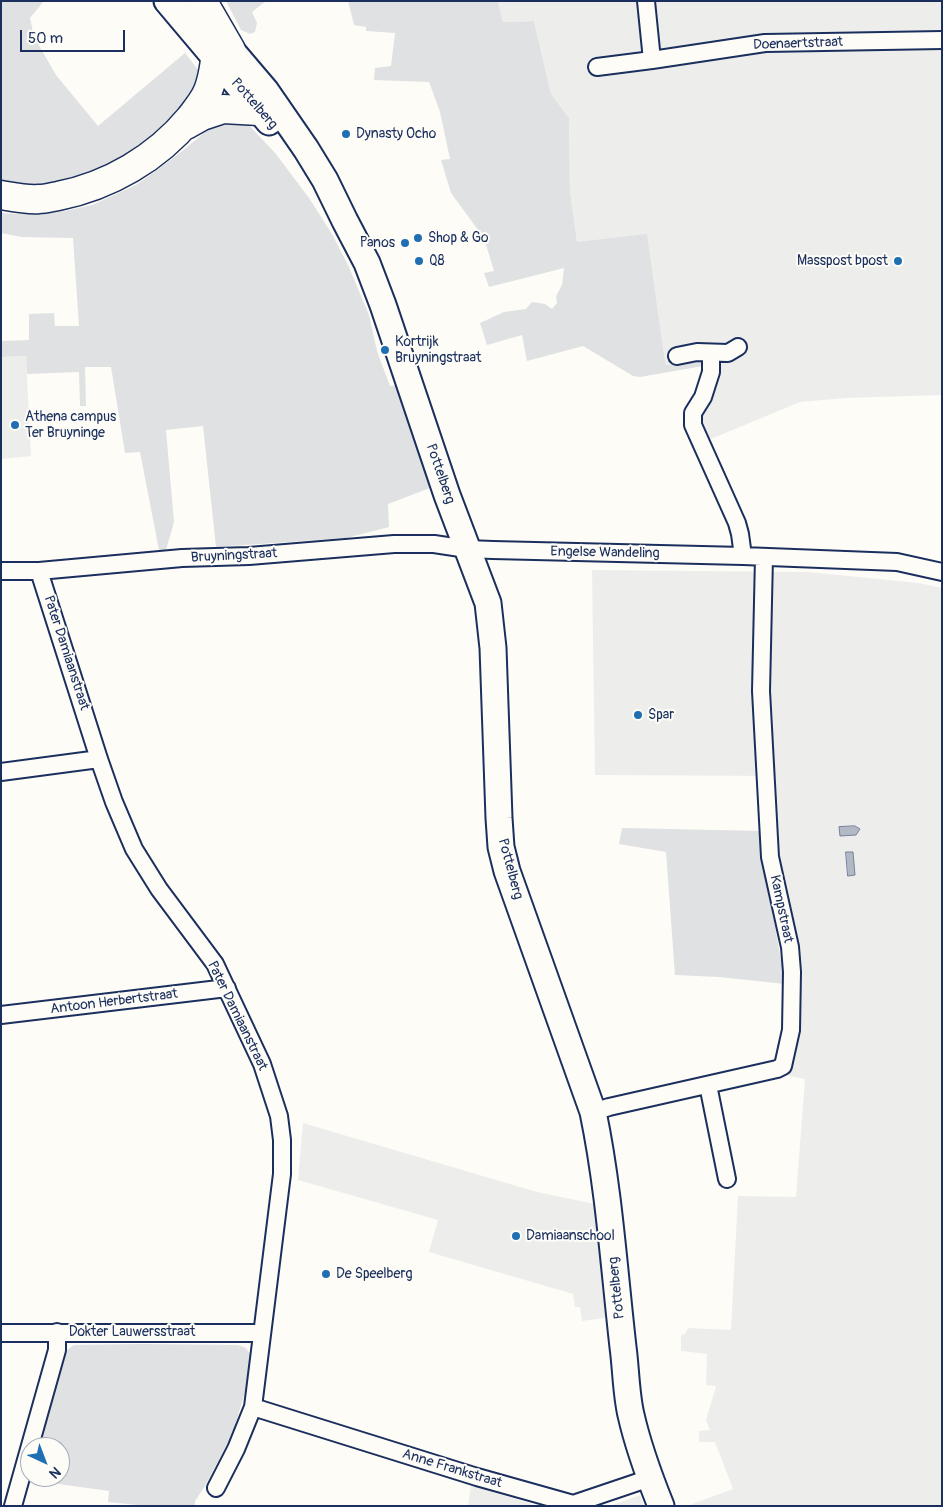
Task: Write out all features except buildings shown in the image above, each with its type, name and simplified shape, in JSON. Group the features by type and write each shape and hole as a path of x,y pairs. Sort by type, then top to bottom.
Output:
{"highway":[{"path":"1,195 39,199 72,193 103,183 133,167 160,149 183,127 200,105 206,95 222,48 204,1"},
{"path":"183,127 202,116 223,109 259,111"}],"main road":[{"name":"Pottelberg","path":"167,1 222,48 266,91 325,180 367,263 447,495 488,603 491,626 501,847 507,871 593,1112 601,1149 609,1213 630,1414 660,1506"},
{"name":"Pottelberg","path":"185,1 222,48 259,111 275,128 339,210"}],"street":[{"path":"646,1 652,60"},
{"name":"Doenaertstraat","path":"596,67 765,43 942,40"},
{"path":"677,356 697,352 728,353 738,347"},
{"path":"712,353 711,372 703,397 693,413 693,425 736,522 743,556"},
{"name":"Bruyningstraat","path":"1,571 39,571 182,558 249,556 394,544 434,544 468,549"},
{"name":"Engelse Wandeling","path":"468,549 897,562 942,572"},
{"name":"Kampstraat","path":"593,1112 777,1069 783,1066 791,1030 792,972 770,857 764,771 761,691 764,557"},
{"name":"Pater Damiaanstraat","path":"39,571 99,759 114,802 134,849 158,889 215,964 262,1064 279,1116 282,1140 282,1174 254,1407 236,1449 216,1488"},
{"path":"1,772 99,759"},
{"name":"Antoon Herbertstraat","path":"1,1015 227,988"},
{"path":"708,1085 728,1179"},
{"path":"13,1506 57,1350 57,1332"},
{"name":"Dokter Lauwersstraat","path":"1,1333 262,1333"},
{"name":"Anne Frankstraat","path":"254,1407 477,1477 573,1504 650,1478"}],"shaded area":[{"path":"1,1 44,1 30,18 34,37 56,75 98,126 185,53 203,76 206,83 144,148 67,184 1,188"},
{"path":"226,1 266,1 252,12 257,23 255,32 250,34 241,30"},
{"path":"348,1 498,1 503,22 534,21 551,94 569,118 570,191 577,242 647,234 666,365 701,361 703,366 640,377 633,376 583,346 527,361 522,335 487,345 480,323 504,312 526,309 532,302 545,304 552,309 557,303 556,296 562,285 564,268 489,287 484,273 494,271 484,238 451,193 441,160 450,159 440,112 429,82 374,80 375,68 391,66 395,33 366,31 366,27 354,25"},
{"path":"498,1 942,1 942,395 846,398 800,402 706,441 700,419 704,407 717,387 718,371 727,357 666,365 663,349 577,242 570,191 569,118 551,94 534,21 503,22"},
{"path":"233,119 247,123 276,154 309,198 332,234 349,267 369,315 377,351 390,386 397,385 430,488 388,504 389,527 346,538 216,547 203,426 166,430 174,522 166,550 159,550 140,452 125,453 111,367 85,367 86,406 80,406 79,372 27,374 26,356 2,357 1,394 1,341 29,340 29,314 54,313 55,326 79,326 73,238 21,237 1,233 1,213 60,212 92,205 136,185 180,153 206,131"},
{"name":"Athena campus Ter Bruyninge","path":"26,356 31,456 1,459 2,357"},
{"path":"592,570 808,572 919,583 942,588 942,1506 687,1506 733,1489 715,1442 699,1442 699,1431 710,1430 706,1420 716,1386 706,1385 707,1354 681,1351 681,1335 685,1334 688,1328 731,1330 738,1196 796,1197 805,1079 789,1076 797,1026 777,860 776,776 595,775"},
{"path":"855,826 860,829 856,835 840,836 839,827"},
{"path":"622,828 762,831 761,845 785,984 719,977 675,975 666,852 619,844"},
{"path":"846,852 853,852 855,875 848,876"},
{"name":"Damiaanschool","path":"303,1123 537,1192 595,1204 604,1318 582,1321 580,1307 575,1307 573,1294 429,1252 438,1220 298,1180"},
{"path":"74,1345 238,1345 246,1348 250,1354 246,1389 235,1425 205,1486 195,1501 195,1506 147,1506 108,1502 109,1491 70,1486 70,1437 42,1437 67,1350"},
{"path":"471,1485 538,1506 468,1506"},
{"path":"640,1495 644,1506 610,1506"}],"place":[{"name":"Dynasty Ocho","path":"346,134"},
{"name":"Shop & Go","path":"418,238"},
{"name":"Panos","path":"405,243"},
{"name":"Q8","path":"419,261"},
{"name":"Masspost bpost","path":"898,261"},
{"name":"Kortrijk Bruyningstraat","path":"385,350"},
{"name":"Athena campus Ter Bruyninge","path":"15,425"},
{"name":"Spar","path":"638,715"},
{"name":"Damiaanschool","path":"516,1236"},
{"name":"De Speelberg","path":"326,1274"}]}
